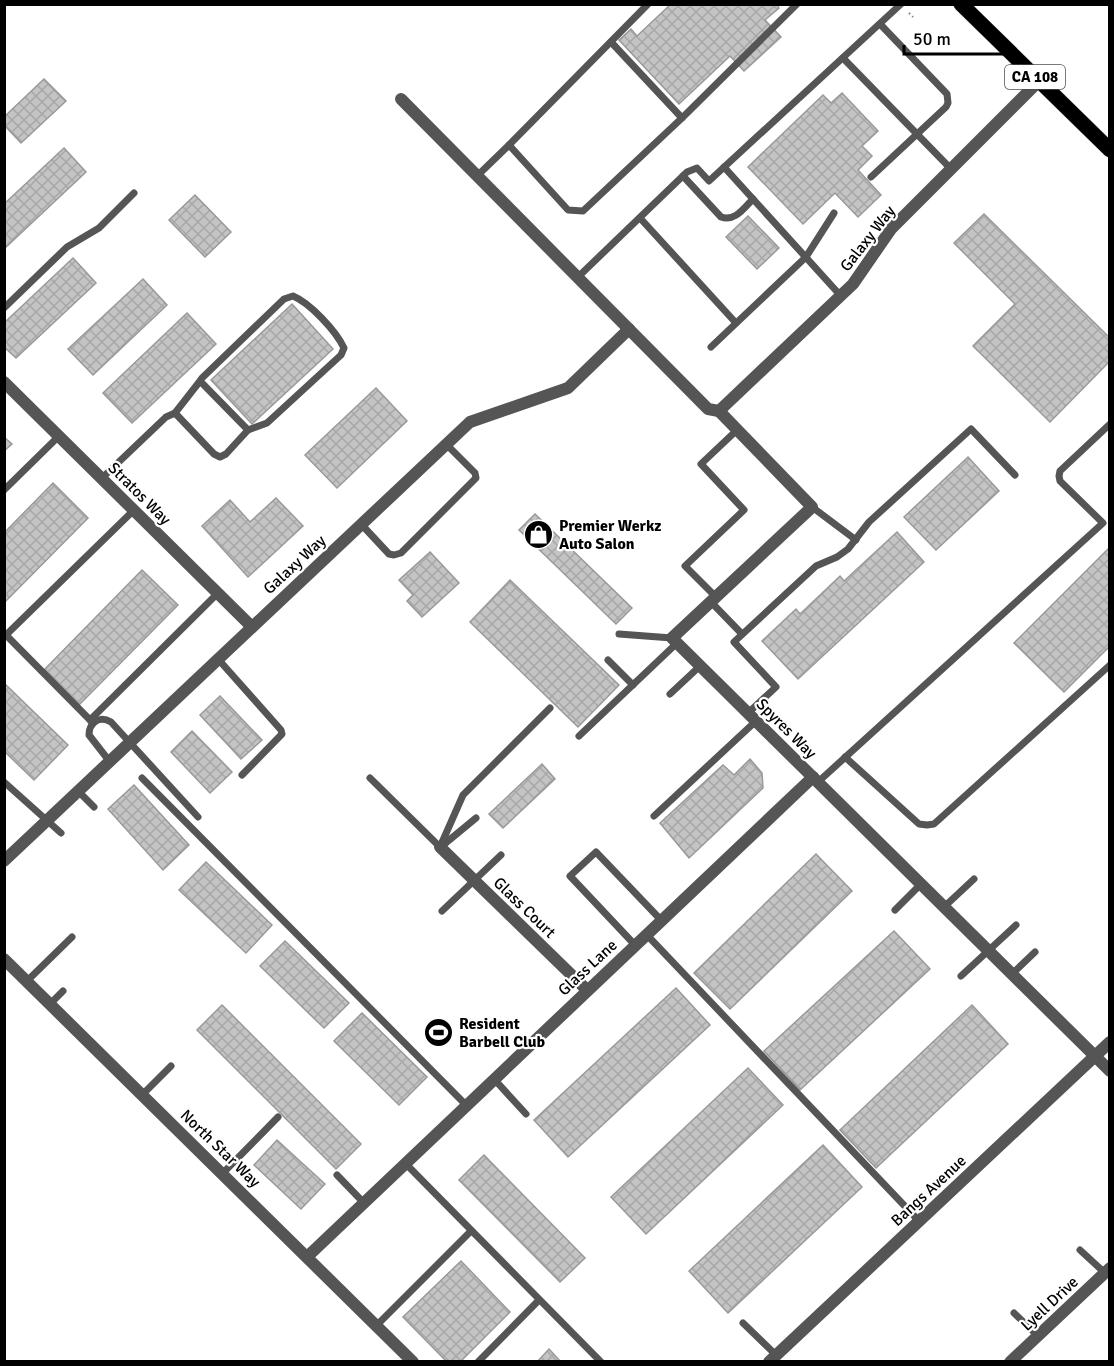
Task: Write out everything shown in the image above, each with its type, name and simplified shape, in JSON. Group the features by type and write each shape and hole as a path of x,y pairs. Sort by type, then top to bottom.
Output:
{"main road":[{"name":"CA 108","path":"961,4 1110,150"}],"street":[{"name":"Galaxy Way","path":"718,411 853,284 891,229 1039,81"},
{"path":"401,99 708,409 718,411 812,507 713,599 675,641"},
{"name":"Galaxy Way","path":"4,861 470,422 568,388 628,329"},
{"name":"Stratos Way","path":"4,382 252,627"},
{"name":"Spyres Way","path":"675,641 1110,1071"},
{"name":"Glass Lane","path":"308,1256 646,934 815,779"},
{"name":"Glass Court","path":"440,847 587,990"},
{"name":"North Star Way","path":"4,959 308,1256 413,1362"},
{"name":"Bangs Avenue","path":"773,1358 1110,1042"},
{"name":"Lyell Drive","path":"1010,1362 1107,1271"}],"lane":[{"path":"477,176 648,4"},
{"path":"509,145 568,210 583,211 682,118 797,4"},
{"path":"578,277 693,168 697,168 709,181 901,4"},
{"path":"872,177 946,107 948,98 880,24"},
{"path":"610,42 682,118"},
{"path":"843,58 951,169"},
{"path":"724,167 840,295"},
{"path":"683,176 721,217 726,219 732,219 753,199"},
{"path":"4,308 67,247 99,228 134,194"},
{"path":"711,347 806,257 834,213"},
{"path":"640,218 736,323"},
{"path":"102,478 166,417 175,413 200,381 284,299 293,296 303,300 339,338 344,348 341,355 267,423 248,430 226,454 220,457 214,454 175,413"},
{"path":"200,381 248,430"},
{"path":"1103,523 1060,481 1059,476 1060,471 1110,424"},
{"path":"654,816 752,717 776,687 734,642 742,634 816,566 837,557 848,549 869,522 971,429 1015,475"},
{"path":"737,430 701,464 744,510 685,566 742,634"},
{"path":"4,490 59,436"},
{"path":"361,524 389,554 401,553 476,478 475,473 446,444"},
{"path":"812,507 856,540"},
{"path":"91,722 5,634 134,510"},
{"path":"815,779 845,757 1110,516"},
{"path":"110,762 89,735 91,722 218,593"},
{"path":"620,634 675,641"},
{"path":"579,736 675,641"},
{"path":"218,659 281,730 282,734 242,775"},
{"path":"608,660 633,685"},
{"path":"845,757 919,824 934,824 1110,665"},
{"path":"670,694 700,666"},
{"path":"440,847 455,808 463,795 550,708"},
{"path":"91,722 107,720 198,817"},
{"path":"142,778 466,1105"},
{"path":"370,778 440,847"},
{"path":"4,782 61,833"},
{"path":"78,791 94,807"},
{"path":"440,847 476,818"},
{"path":"635,945 570,876 596,852 661,920"},
{"path":"442,911 501,855"},
{"path":"944,907 974,879"},
{"path":"895,910 921,884"},
{"path":"961,976 1016,925"},
{"path":"646,934 919,1221"},
{"path":"27,981 72,937"},
{"path":"1012,974 1035,952"},
{"path":"50,1004 63,991"},
{"path":"142,1095 171,1066"},
{"path":"494,1079 526,1114"},
{"path":"223,1173 278,1117"},
{"path":"405,1163 601,1362"},
{"path":"336,1176 364,1203"},
{"path":"376,1325 471,1231"},
{"path":"1080,1250 1107,1271"},
{"path":"478,1362 539,1300"},
{"path":"1014,1313 1038,1336"},
{"path":"743,1323 773,1358"}],"path":[{"path":"909,13 913,17"}],"building":[{"path":"671,4 777,4 779,8 765,20 781,37 744,71 730,56 679,104 619,40 631,29 637,36"},
{"path":"44,79 66,101 21,143 4,125 4,117"},
{"path":"842,93 878,131 862,146 872,156 858,170 881,195 858,217 835,193 803,224 748,167 823,95 831,103"},
{"path":"64,148 86,172 4,249 4,204"},
{"path":"195,195 231,232 205,257 169,220"},
{"path":"984,214 1110,338 1110,361 1050,422 973,346 1015,304 954,243"},
{"path":"748,216 779,248 757,269 726,237"},
{"path":"73,258 96,283 16,358 4,347 4,323"},
{"path":"143,279 167,305 93,375 68,349"},
{"path":"292,304 333,349 252,424 211,380"},
{"path":"187,313 216,344 132,423 103,393"},
{"path":"376,388 407,421 337,488 305,455"},
{"path":"4,437 12,444 4,451"},
{"path":"968,457 999,491 936,550 904,517"},
{"path":"53,483 88,518 4,603 4,533"},
{"path":"276,498 303,526 248,577 202,526 230,500 250,522"},
{"path":"535,514 632,608 616,624 519,530"},
{"path":"897,532 924,562 798,679 762,641 796,609 800,614 840,576 844,581"},
{"path":"1110,547 1110,646 1064,692 1014,643"},
{"path":"430,552 459,583 422,617 407,601 413,595 399,580"},
{"path":"142,570 178,605 79,705 44,670"},
{"path":"510,580 619,685 578,727 470,622"},
{"path":"4,683 68,745 34,780 4,751"},
{"path":"220,696 262,740 241,759 200,715"},
{"path":"192,731 232,772 210,793 171,752"},
{"path":"750,759 762,773 763,788 689,858 660,823 723,765 734,775"},
{"path":"542,764 555,779 503,828 489,814"},
{"path":"134,785 189,845 163,870 108,809"},
{"path":"816,854 852,891 730,1009 694,973"},
{"path":"206,862 272,925 246,953 179,890"},
{"path":"894,931 930,969 800,1090 764,1051"},
{"path":"285,941 349,1003 324,1028 260,966"},
{"path":"676,988 710,1025 568,1157 534,1120"},
{"path":"222,1005 361,1144 336,1169 197,1030"},
{"path":"972,1005 1008,1044 876,1168 840,1130"},
{"path":"362,1013 427,1077 399,1105 334,1041"},
{"path":"748,1068 783,1105 646,1234 611,1197"},
{"path":"277,1140 325,1184 301,1209 254,1165"},
{"path":"823,1145 862,1187 728,1313 689,1271"},
{"path":"484,1155 585,1258 560,1282 459,1180"},
{"path":"461,1261 510,1312 460,1362 447,1362 403,1317"},
{"path":"549,1349 561,1362 537,1362"}],"place":[{"name":"Premier Werkz Auto Salon","path":"538,534"},
{"name":"Resident Barbell Club","path":"438,1032"}]}
